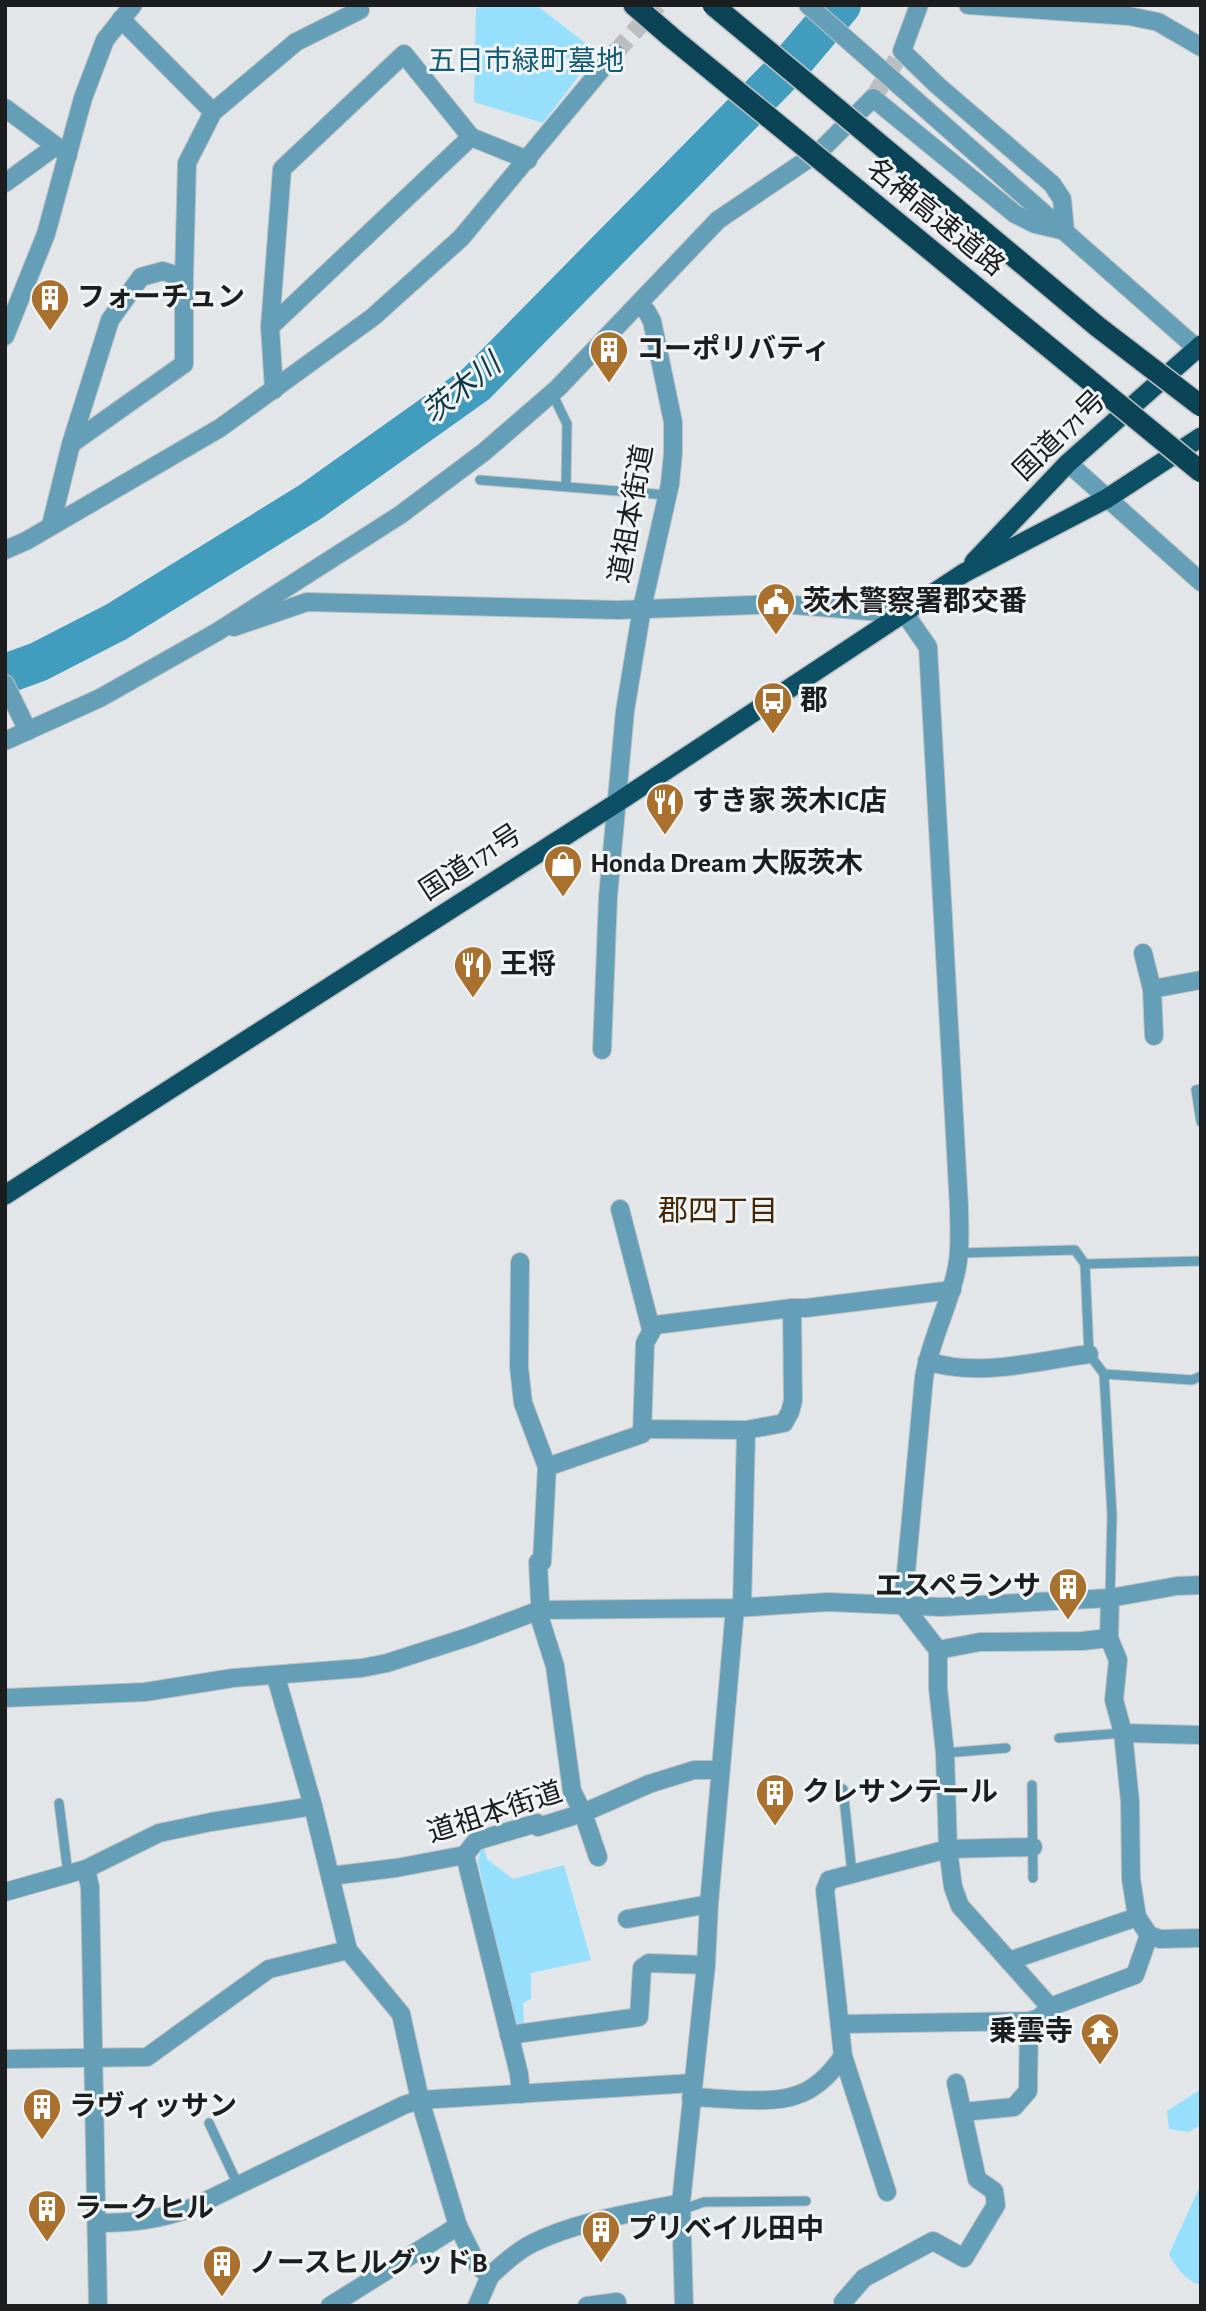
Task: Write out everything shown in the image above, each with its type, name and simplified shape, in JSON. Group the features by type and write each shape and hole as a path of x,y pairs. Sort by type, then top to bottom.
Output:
{"highway":[{"name":"名神高速道路","path":"634,5 1199,474"},
{"name":"名神高速道路","path":"713,5 1098,327 1201,406"},
{"path":"1098,327 1201,391"},
{"name":"国道171号","path":"964,573 1068,463 1199,348"},
{"name":"国道171号","path":"5,1195 615,804 964,573 1106,499 1201,437"}],"street":[{"path":"808,5 1199,348"},
{"path":"919,5 902,51 937,85 1052,184 1062,200 1065,231"},
{"path":"968,5 1129,16 1158,22 1201,47"},
{"path":"71,444 184,364 187,163 213,112 296,42 360,10"},
{"path":"5,336 46,234 62,150 105,40 127,12 213,112"},
{"path":"5,550 26,541 220,428 373,317 461,238 615,52"},
{"path":"274,390 270,327 282,169 404,54 471,137 528,160"},
{"path":"5,741 24,723 100,698 217,632 400,515 484,452 552,393 718,220 820,151 873,98 1015,214 1035,224 1065,231"},
{"path":"5,108 62,150"},
{"path":"270,327 471,137"},
{"path":"5,183 62,150"},
{"path":"51,525 71,444 110,320 141,277 163,271 184,278"},
{"name":"道祖本街道","path":"603,1050 608,897 625,710 673,453 673,422 652,321 640,304"},
{"path":"1068,463 1201,582"},
{"path":"217,632 263,619 307,602 618,610 781,604 905,614 928,647 958,1180 958,1264 952,1290 927,1361 903,1605 939,1650 938,1688 945,1753 948,1849 953,1887 960,1906 1050,2007"},
{"path":"5,684 24,723"},
{"path":"1143,953 1152,989 1154,1036"},
{"path":"1152,989 1201,980"},
{"path":"620,1209 652,1329"},
{"name":"道祖本街道","path":"330,1876 465,1856 476,1841 537,1823 538,1827 583,1813 572,1791 555,1666 541,1622 538,1562 542,1562 547,1467 523,1403 519,1367 520,1262"},
{"path":"547,1467 642,1434 645,1343 655,1325 952,1290"},
{"path":"644,1429 746,1430 784,1423 793,1401 792,1308"},
{"path":"927,1361 939,1365 999,1368 1089,1354"},
{"path":"684,2306 681,2206 706,1965 720,1770 739,1607 746,1430"},
{"path":"5,1698 145,1692 233,1678 362,1668 387,1663 471,1636 540,1610 739,1607 828,1602 941,1607 1110,1598 1201,1585"},
{"path":"1110,1598 1109,1638 1118,1660 1114,1700 1123,1733 1130,1801 1131,1879 1137,1917 1149,1936 1160,1939 1201,1938"},
{"path":"939,1650 980,1642 1082,1641 1109,1638"},
{"path":"276,1676 313,1806 348,1950 401,2014 420,2100 458,2226 478,2266 490,2277"},
{"path":"1123,1733 1201,1735"},
{"path":"598,1857 583,1813 649,1784 694,1770 720,1770"},
{"path":"5,1892 86,1868 159,1833 313,1806"},
{"path":"887,2192 843,2056 825,1890 829,1880 948,1849 1033,1847"},
{"path":"465,1856 519,2074 521,2094"},
{"path":"86,1868 90,1888 98,2306"},
{"path":"626,1919 709,1904"},
{"path":"1009,1961 1137,1917"},
{"path":"841,2024 1029,2021 1039,2018 1050,2007 1135,1975 1149,1936"},
{"path":"5,2059 147,2057 269,1969 348,1950"},
{"path":"509,2035 639,2017 642,1968 649,1963 706,1965"},
{"path":"963,2112 1014,2107 1028,2091 1029,2021"},
{"path":"98,2223 136,2223 188,2209 404,2105 420,2100 521,2094 692,2090 778,2099 799,2095 832,2072 843,2056"},
{"path":"843,2302 864,2277 933,2241 964,2258 996,2205 994,2191 977,2179 956,2083"},
{"path":"478,2306 490,2277 508,2260 533,2243 603,2220 681,2206"},
{"path":"330,2306 458,2226"},
{"path":"587,2306 617,2302 617,2306"}],"lane":[{"path":"552,393 567,424 566,486"},
{"path":"480,480 667,495"},
{"path":"1201,1089 1196,1090 1201,1122"},
{"path":"958,1253 1075,1250 1084,1264 1089,1354 1104,1374 1112,1515 1110,1598"},
{"path":"1084,1264 1201,1261"},
{"path":"1104,1374 1192,1380 1201,1376"},
{"path":"1059,1738 1123,1733"},
{"path":"945,1753 1006,1748"},
{"path":"1032,1785 1033,1878"},
{"path":"843,1789 852,1873"},
{"path":"59,1803 68,1874"},
{"path":"209,2123 238,2185"},
{"path":"681,2206 704,2202 806,2201"}],"green space":[{"name":"五日市緑町墓地","path":"491,5 536,5 597,52 543,123 474,102 476,8"},
{"path":"484,1847 487,1859 513,1879 564,1865 591,1960 531,1973 531,1999 523,2003 524,2025 515,2027 478,1862 481,1848"},
{"path":"1201,2089 1201,2125 1188,2132 1169,2129 1167,2111"},
{"path":"1201,2184 1201,2285 1186,2277 1169,2254"}],"waterway":[{"name":"茨木川","path":"5,674 38,662 116,622 310,502 476,384 791,64 841,5"}],"tunnel":[{"path":"615,53 658,5"},
{"path":"873,98 902,51"}],"place":[{"name":"フォーチュン","path":"50,332"},
{"name":"コーポリバティ","path":"609,384"},
{"name":"茨木警察署郡交番","path":"776,636"},
{"name":"郡","path":"773,735"},
{"name":"すき家 茨木IC店","path":"665,836"},
{"name":"Honda Dream 大阪茨木","path":"563,898"},
{"name":"王将","path":"473,999"},
{"name":"エスペランサ","path":"1068,1621"},
{"name":"クレサンテール","path":"775,1827"},
{"name":"乗雲寺","path":"1100,2066"},
{"name":"ラヴィッサン","path":"42,2141"},
{"name":"ラークヒル","path":"47,2243"},
{"name":"プリベイル田中","path":"601,2264"},
{"name":"ノースヒルグッドB","path":"222,2298"}],"district":[{"name":"郡四丁目","path":"718,1212"}]}
